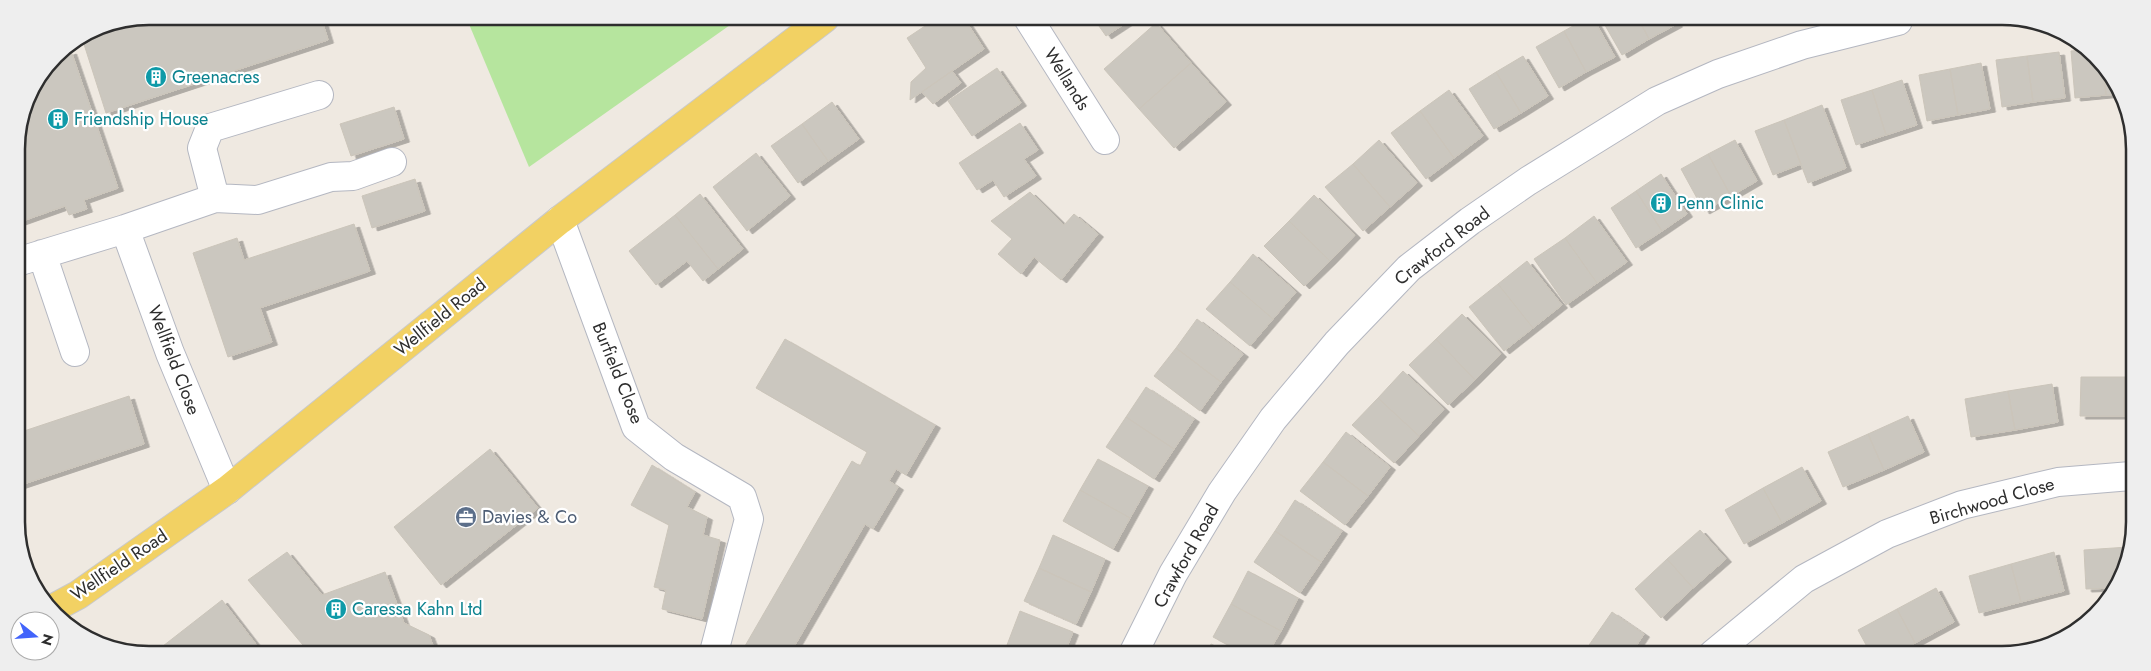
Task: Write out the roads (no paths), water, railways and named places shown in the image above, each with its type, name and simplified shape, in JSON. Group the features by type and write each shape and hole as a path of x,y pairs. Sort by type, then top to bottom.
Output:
{"main road":[{"name":"Wellfield Road","path":"58,606 78,595 227,490 560,220 816,25"}],"street":[{"name":"Wellands","path":"1032,25 1105,140"},
{"name":"Crawford Road","path":"1137,646 1178,566 1222,492 1272,419 1337,342 1409,268 1470,221 1657,101 1718,74 1802,45 1879,25"},
{"path":"215,198 202,148 210,128 319,95"},
{"path":"75,352 30,258 215,198 258,200 331,177 353,176 392,162"},
{"name":"Burfield Close","path":"560,220 636,427 674,457 742,497 750,519 716,646"},
{"name":"Wellfield Close","path":"124,229 170,353 227,490"},
{"name":"Birchwood Close","path":"1723,646 1804,579 1887,534 1962,505 2058,482 2126,476"}],"place":[{"name":"Greenacres","path":"156,77"},
{"name":"Friendship House","path":"58,119"},
{"name":"Penn Clinic","path":"1661,203"},
{"name":"Davies & Co","path":"466,517"},
{"name":"Caressa Kahn Ltd","path":"336,609"}]}
